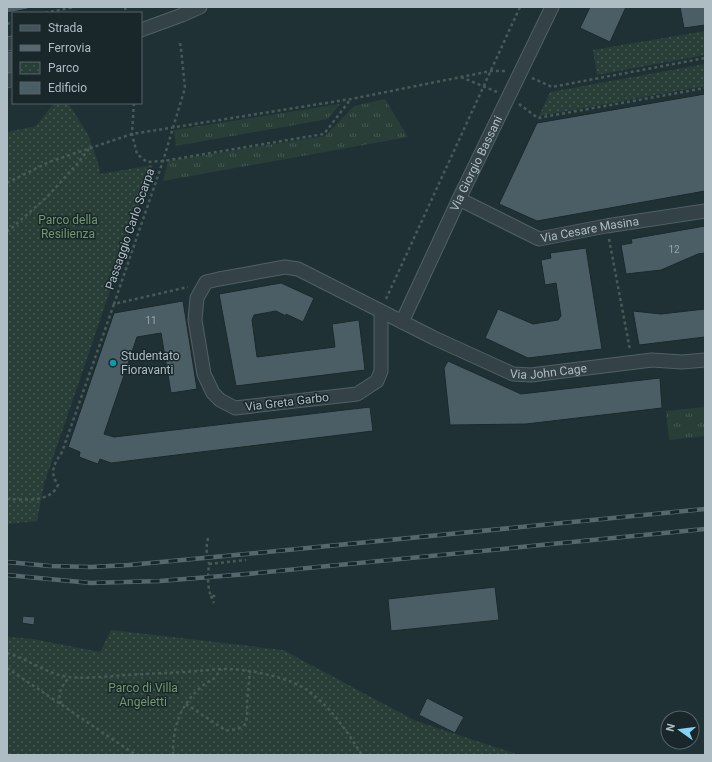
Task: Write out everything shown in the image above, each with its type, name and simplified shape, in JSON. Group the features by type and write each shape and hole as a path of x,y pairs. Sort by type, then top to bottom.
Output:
{"street":[{"path":"142,30 200,7"},
{"name":"Via Giorgio Bassani","path":"402,322 552,7"},
{"name":"Via Cesare Masina","path":"459,200 539,238 705,211"},
{"path":"206,282 285,267 298,269 402,322"},
{"name":"Via Greta Garbo","path":"206,282 197,298 196,320 204,374 212,393 220,400 235,408 357,394 377,381 381,371 381,311"},
{"name":"Via John Cage","path":"402,322 513,374 532,375 652,360 682,362 705,360"}],"path":[{"path":"50,12 75,7"},
{"path":"381,311 520,7"},
{"name":"Passaggio Carlo Scarpa","path":"114,304 163,161 185,88 180,42"},
{"path":"520,72 552,88 705,58"},
{"path":"7,183 49,162 132,134 351,99 491,71"},
{"path":"461,77 508,97 538,118 705,88"},
{"path":"163,161 324,134 351,99"},
{"name":"Passaggio Carlo Scarpa","path":"134,104 132,134 137,154 147,162 163,161"},
{"path":"7,232 47,197 90,149"},
{"path":"606,226 633,362"},
{"name":"Passaggio Carlo Scarpa","path":"114,304 206,282"},
{"path":"7,498 28,500 42,499 48,497 56,489 58,485 55,481 53,467 62,452 114,304"},
{"path":"208,538 208,578 210,593 214,603"},
{"path":"209,564 246,560"},
{"path":"211,596 218,596"},
{"path":"7,653 54,673 70,677 221,669 250,671 289,682 302,687 322,702 335,717 362,755"},
{"path":"7,668 136,755"},
{"path":"173,755 174,732 183,708 195,692 202,685 215,677 221,669"},
{"path":"186,704 225,730 232,730 243,726 245,724 250,671"},
{"path":"61,705 59,700 60,692 63,684 70,677"}],"green space":[{"path":"705,31 705,55 597,75 593,50"},
{"path":"705,64 705,86 539,116 550,92"},
{"path":"385,99 408,137 163,181 168,161 325,136 354,106"},
{"name":"Parco della Resilienza","path":"53,104 69,104 88,134 99,166 100,174 153,165 44,484 37,521 7,524 7,132 36,126"},
{"path":"340,104 328,119 176,146 174,130"},
{"path":"705,407 705,436 669,440 666,411"},
{"name":"Parco di Villa Angeletti","path":"111,630 283,650 416,721 519,755 7,755 7,637 33,639 100,652"}],"building":[{"path":"7,7 28,7 28,9 7,13"},
{"path":"590,7 626,7 610,42 580,28"},
{"path":"680,7 705,7 705,25 684,28"},
{"path":"705,94 705,191 537,221 499,204 537,123"},
{"path":"705,226 705,253 698,254 661,270 626,274 621,245 632,243 631,239"},
{"path":"586,248 602,349 528,358 485,338 498,309 533,324 558,320 561,316 556,283 545,285 541,260 551,258 550,253"},
{"path":"281,283 314,298 303,322 276,311 254,315 252,320 257,357 335,347 332,324 359,320 365,370 236,386 219,294"},
{"name":"Studentato Fioravanti","path":"183,301 197,389 171,393 161,333 137,337 104,434 114,437 370,407 373,431 111,463 100,459 98,464 79,457 80,452 68,447 114,313"},
{"path":"705,309 705,337 639,345 633,311 661,314"},
{"path":"448,361 521,394 660,378 662,408 526,424 450,425 444,368"},
{"path":"495,587 499,620 391,631 388,599"},
{"path":"23,616 35,617 34,625 22,623"},
{"path":"427,698 464,717 455,733 419,715"}],"railway":[{"path":"7,562 50,566 91,567 129,565 705,509"},
{"path":"7,575 91,583 160,581 247,574 705,529"}],"place":[{"name":"Studentato Fioravanti","path":"113,363"}]}
